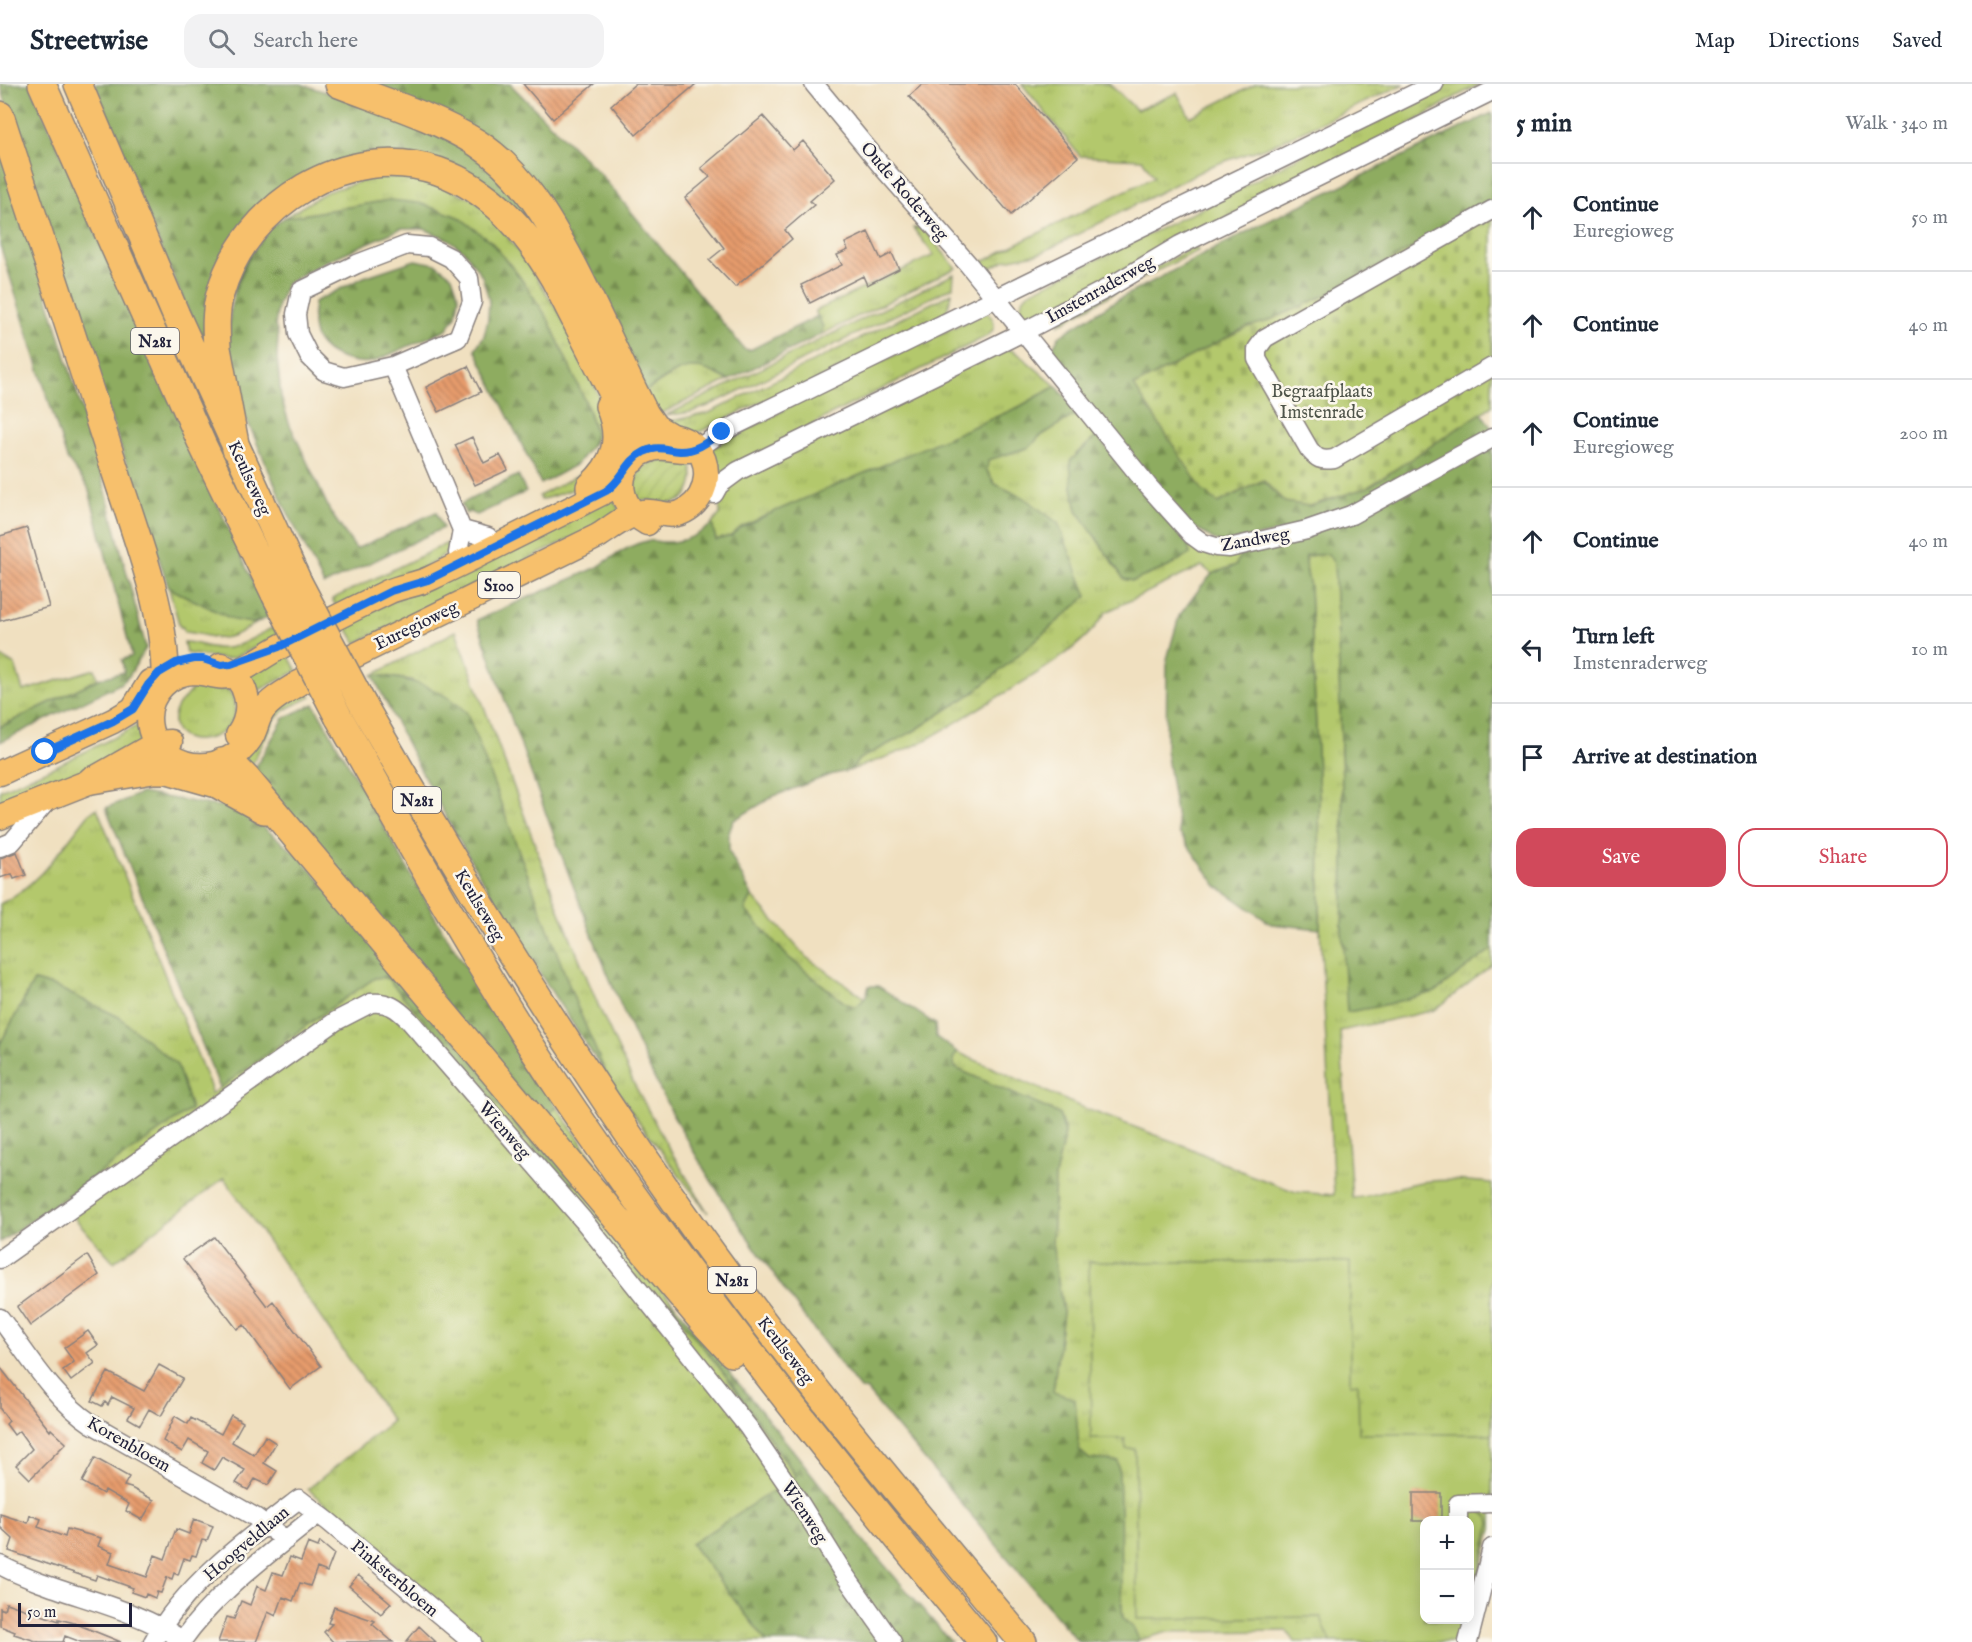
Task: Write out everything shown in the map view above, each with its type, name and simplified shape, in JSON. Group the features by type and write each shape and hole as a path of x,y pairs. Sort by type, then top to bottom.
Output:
{"highway":[{"name":"Keulseweg","path":"42,84 203,446 287,588 363,705 423,810 524,977 665,1186 737,1287 862,1448 1023,1642"},
{"name":"Keulseweg","path":"78,84 236,450 338,716 459,926 557,1085 631,1193 714,1304 847,1474 983,1642"},
{"path":"339,84 451,129 478,144 503,164 528,191 553,228 589,296 645,414 655,428 683,441"},
{"path":"0,115 85,372 146,570 171,612 163,680"},
{"name":"N281","path":"236,450 216,332 219,296 232,263 257,226 286,199 324,177 357,167 396,164 426,168 465,183 500,207 516,222 543,260 632,433 635,449 628,466"},
{"name":"N281","path":"590,487 603,475 614,453 615,426 605,398 605,378"},
{"name":"N281","path":"222,762 234,766 246,778 706,1325 847,1474"},
{"name":"N281","path":"92,780 153,770 168,770 217,784 281,820"}],"main road":[{"name":"S100","path":"628,466 643,452 655,448 678,451 683,441 702,456 706,472 704,490 687,510 670,515 645,512 640,519"},
{"path":"628,466 622,491 628,508 640,519 666,528 687,524 704,512 714,494"},
{"name":"Euregioweg","path":"227,669 231,664 279,647 391,591 428,580 606,491 616,485 628,466"},
{"name":"S100","path":"391,591 423,571 488,537 590,487"},
{"name":"Euregioweg","path":"252,716 299,683 598,536 640,519"},
{"name":"S100","path":"163,680 203,659 227,669"},
{"path":"227,669 246,694 252,716"},
{"path":"163,680 149,725 166,748 188,764 205,766 222,762"},
{"path":"163,680 181,684 166,701 162,712 166,748"},
{"path":"0,773 113,721 133,709 163,680"},
{"path":"0,786 134,723 141,717 163,680"},
{"name":"S100","path":"166,748 202,754 220,750 228,745 252,716"},
{"name":"S100","path":"222,762 244,747 254,732 252,716"},
{"path":"0,817 92,780 158,757 166,748"}],"street":[{"name":"Oude Roderweg","path":"814,84 1023,332"},
{"name":"Imstenraderweg","path":"683,441 722,432 1434,84"},
{"name":"Imstenraderweg","path":"714,494 719,485 738,471 1023,332 1106,289 1179,244 1492,91"},
{"path":"1492,210 1265,338 1257,349 1257,359 1309,449 1316,459 1323,461 1334,459 1492,367"},
{"path":"407,245 429,248 451,258 469,278 472,302 458,338 393,366 344,376 324,371 309,356 298,334 296,314 301,291 357,264 407,245"},
{"name":"Zandweg","path":"1023,332 1148,486 1191,535 1203,543 1216,547 1229,548 1306,530 1351,515 1492,438"},
{"path":"393,366 462,530 458,553"},
{"path":"462,530 488,537"},
{"path":"0,847 12,842 35,812 51,797"},
{"name":"Wienweg","path":"0,1259 336,1021 371,1003 377,1002 393,1006 409,1020 576,1211 667,1323 748,1427 844,1574 892,1642"},
{"name":"Korenbloem","path":"0,1318 54,1391 75,1413 255,1516 286,1540"},
{"name":"Hoogveldlaan","path":"157,1634 190,1592 209,1573 299,1499 318,1514 214,1602 182,1641"},
{"path":"1458,1516 1458,1504 1492,1503"},
{"name":"Pinksterbloem","path":"318,1514 472,1642"},
{"path":"1468,1642 1492,1548"},
{"path":"0,1565 39,1583 137,1615 157,1634 182,1641"}],"green space":[{"path":"0,84 30,84 158,374 269,617 253,623 234,620 173,590 168,585 41,213"},
{"path":"95,84 301,84 353,101 457,142 525,200 551,260 429,159 275,198 205,351"},
{"path":"363,84 510,84 601,175 744,349 750,350 818,316 823,327 820,335 729,380 706,370 689,368 672,374 641,394 518,168"},
{"path":"1022,84 1109,84 1137,110 1177,93 1190,117 1256,84 1404,84 1275,144 1211,166 1041,253 1005,260 991,268 986,268 981,263 1006,249 1154,177 1142,159 1080,156"},
{"path":"1443,84 1481,84 1394,134 1139,262 1032,319 1022,311 1022,300 1028,293 1219,200 1337,136"},
{"path":"1492,113 1492,204 1333,292 1266,322 1245,328 1134,386 1218,503 1263,480 1285,502 1310,506 1368,487 1481,412 1492,432 1360,507 1305,527 1219,543 1188,523 1055,366 1053,348 1059,336 1117,300 1260,225"},
{"path":"0,142 99,465 146,648 129,676 122,683 0,742 0,727 98,679 124,672 122,660 132,656 88,487 67,459 0,245"},
{"path":"375,177 418,177 473,199 493,217 560,314 602,402 606,433 597,437 591,446 594,427 586,403 547,317 491,241 390,200 284,218 326,192"},
{"path":"390,200 419,203 459,217 490,241 519,276 547,317 586,403 595,433 591,446 577,464 541,484 475,349 484,336 488,319 489,299 482,276 465,252 448,239 424,229 400,229 324,262 287,283 278,304 275,326 278,335 277,357 281,397 289,423 331,513 356,549 436,512 443,528 324,585 283,503 237,397 227,346 231,307 236,288 250,256 269,229 284,218"},
{"name":"Begraafplaats Imstenrade","path":"1492,204 1492,406 1368,487 1310,506 1285,502 1263,480 1218,503 1203,491 1134,386 1245,328 1266,322 1333,292"},
{"path":"913,228 923,228 956,268 820,335 823,327 815,311 934,255"},
{"path":"1195,246 1198,251 1126,286 1058,325 1063,318"},
{"path":"415,260 436,264 452,276 459,297 456,316 447,329 373,362 342,359 322,346 314,331 314,302 364,277"},
{"path":"954,274 953,287 708,406 691,412 665,416"},
{"path":"952,293 946,313 808,385 769,398 699,432 690,433 666,422 709,413"},
{"path":"986,312 994,324 987,336 826,417 717,479 708,450 815,393"},
{"path":"1001,349 1017,353 1056,386 1019,407 740,528 731,536 716,540 712,524 720,514 719,501 736,479"},
{"path":"689,367 706,369 729,380 660,414 641,394 679,370"},
{"path":"1056,386 1079,412 1039,437 1030,447 988,460 987,471 995,484 1024,498 1058,523 1087,596 976,691 914,731 859,759 851,770 830,775 774,796 734,820 729,832 729,851 752,896 745,910 788,957 845,1003 856,1007 865,998 869,986 878,986 935,1024 936,1037 957,1052 953,1059 955,1068 1059,1114 1065,1133 1055,1176 1052,1243 1063,1312 1053,1392 1075,1399 1079,1450 1089,1459 1118,1461 1123,1619 1133,1627 1139,1640 1136,1642 1078,1642 866,1390 860,1389 794,1303 732,1214 661,1092 617,997 552,831 477,620 598,567 636,544 683,540 712,524 716,540 731,536 740,528 771,513 1019,407"},
{"path":"1079,412 1097,436 1076,454 1072,487 1077,510 1124,579 1133,581 1168,567 1190,554 1188,545 1208,553 1242,549 1236,565 1212,574 1202,566 1106,612 1084,639 1038,673 920,743 851,770 859,759 914,731 976,691 1087,596 1024,498 995,484 987,471 988,460 1030,447 1039,437"},
{"path":"1097,436 1188,545 1190,554 1168,567 1133,581 1124,579 1077,510 1072,487 1070,461"},
{"path":"1492,441 1492,949 1435,992 1347,1012 1342,930 1344,861 1334,563 1328,554 1306,556 1305,564 1310,587 1319,799 1320,929 1271,924 1217,886 1179,833 1166,750 1167,659 1179,616 1212,574 1236,565 1242,549 1306,533"},
{"path":"606,443 580,487 541,500 539,496 580,474"},
{"path":"663,460 677,463 690,462 693,475 688,494 671,503 638,501 635,486 638,473 648,464"},
{"path":"518,475 526,492 477,515 469,512 466,514 461,504"},
{"path":"611,495 621,514 356,643 345,624"},
{"path":"452,541 449,551 432,563 337,608 332,599"},
{"path":"1328,554 1334,563 1344,861 1342,930 1435,992 1492,949 1492,965 1435,1010 1340,1031 1352,1198 1425,1181 1454,1180 1492,1183 1492,1529 1474,1594 1474,1516 1420,1516 1420,1624 1466,1624 1460,1642 1295,1642 1287,1631 1168,1632 1139,1640 1133,1627 1123,1620 1120,1590 1089,1459 1079,1450 1076,1426 1053,1392 1063,1312 1052,1243 1055,1176 1065,1133 1059,1114 955,1068 953,1059 957,1052 1081,1107 1185,1146 1250,1175 1296,1192 1334,1195 1320,929 1319,799 1310,587 1305,564 1306,556"},
{"path":"168,585 173,590 234,620 253,623 261,621 223,638 184,632 183,627 180,627"},
{"path":"274,627 278,636 233,658 225,659 186,653 184,642 217,648 232,647"},
{"path":"456,631 560,912 599,1007 633,1082 708,1213 606,1074 577,1006 412,680 373,675"},
{"path":"287,653 297,671 253,693 244,674"},
{"path":"0,656 15,665 23,691 95,669 98,679 0,727"},
{"path":"373,675 423,685 457,704 467,713 577,1006 606,1074 542,978 482,879 425,778"},
{"path":"194,686 217,690 228,689 235,706 232,720 224,731 212,738 198,740 185,738 176,730 175,713"},
{"path":"307,690 311,697 286,709 276,718 249,770 239,758 265,718"},
{"path":"314,704 445,934 557,1107 543,1119 251,775 284,718"},
{"path":"139,725 145,746 0,807 0,790 56,766"},
{"path":"141,793 216,806 236,805 299,856 579,1184 566,1182 553,1169 388,979 383,977 375,978 325,1012 220,1088 106,808"},
{"path":"97,808 210,1086 211,1094 325,1012 375,978 382,977 388,979 553,1169 566,1182 579,1184 670,1299 676,1313 726,1376 796,1477 691,1544 767,1642 484,1642 308,1489 392,1421 224,1178 114,1262 59,1201 191,1109 119,1017 56,987 34,981 0,1044 0,904 14,896 38,876 88,815"},
{"path":"752,896 806,957 865,998 856,1008 845,1003 788,957 745,910"},
{"path":"34,981 56,987 119,1017 177,1065 191,1109 0,1242 0,1044"},
{"path":"557,1107 688,1296 543,1119"},
{"path":"1089,1262 1350,1262 1350,1384 1358,1383 1359,1434 1492,1434 1492,1495 1482,1512 1488,1517 1490,1523 1474,1591 1474,1516 1420,1516 1420,1624 1465,1624 1459,1642 1330,1642 1321,1617 1137,1619 1135,1449 1126,1449 1125,1439 1091,1439"},
{"path":"670,1299 868,1546 951,1642 767,1642 691,1544 796,1476 726,1376 676,1313"}],"building":[{"path":"523,84 594,84 553,119"},
{"path":"635,84 696,84 636,135 611,105"},
{"path":"923,84 1015,84 1078,157 1011,215 909,96"},
{"path":"763,116 793,150 803,141 835,179 810,201 814,205 785,230 792,239 735,287 709,260 724,248 685,198 710,177 701,168"},
{"path":"868,232 881,259 892,253 899,269 867,285 863,276 810,303 801,285 842,265 837,255 848,250 845,243"},
{"path":"468,366 481,392 439,412 426,387"},
{"path":"472,437 484,463 500,455 508,470 475,485 455,445"},
{"path":"27,528 49,607 0,621 0,536"},
{"path":"17,852 26,875 14,879 12,874 0,878 0,858"},
{"path":"214,1237 267,1306 273,1301 321,1366 290,1389 244,1325 237,1329 183,1259"},
{"path":"87,1255 99,1275 30,1326 17,1307"},
{"path":"88,1331 98,1345 87,1353 95,1363 71,1381 63,1370 74,1362 64,1348"},
{"path":"159,1365 183,1378 161,1416 149,1409 140,1425 128,1418 134,1408 112,1397 108,1405 105,1402 102,1406 92,1401 108,1372 144,1391"},
{"path":"0,1367 50,1431 51,1429 66,1443 30,1479 16,1465 32,1449 19,1431 14,1435 6,1424 9,1421 0,1409"},
{"path":"231,1415 243,1422 232,1442 254,1455 265,1436 276,1443 264,1463 277,1471 268,1485 255,1479 248,1490 236,1483 245,1470 222,1457 214,1470 202,1463 208,1451 189,1440 182,1452 163,1441 175,1416 188,1424 191,1418 221,1434"},
{"path":"95,1458 129,1477 124,1486 154,1500 142,1520 126,1511 129,1504 105,1490 103,1494 82,1482"},
{"path":"1413,1493 1441,1493 1441,1516 1420,1516 1420,1521 1413,1521"},
{"path":"0,1514 28,1523 30,1515 41,1519 38,1527 65,1537 67,1529 101,1538 98,1546 113,1552 109,1564 147,1577 155,1555 165,1559 176,1529 189,1534 194,1519 213,1526 207,1541 202,1540 196,1556 192,1555 190,1560 184,1558 178,1575 174,1573 172,1579 167,1577 161,1593 157,1592 155,1598 131,1592 133,1588 97,1575 95,1580 9,1551 13,1539 0,1527"},
{"path":"320,1542 334,1554 327,1572 317,1568 310,1586 300,1583 293,1601 283,1597 276,1616 268,1612 256,1642 218,1642 227,1617 234,1619 241,1601 250,1605 257,1586 266,1590 273,1572 283,1575 290,1557 301,1561 308,1543 318,1547"},
{"path":"358,1575 391,1603 381,1614 349,1586"},
{"path":"6,1603 59,1621 59,1619 74,1623 121,1642 81,1642 65,1636 63,1642 39,1642 14,1634 15,1632 0,1626 0,1608 4,1610"},
{"path":"334,1607 375,1621 372,1624 393,1642 333,1642 324,1632 332,1624 328,1623"},
{"path":"419,1626 436,1642 406,1642"}],"route":[{"path":"45,752 113,721 133,709 148,685 170,665 187,659 203,659 221,665 231,664 279,647 391,591 428,580 606,491 616,485 628,465 643,452 655,448 691,450 722,432"}]}
